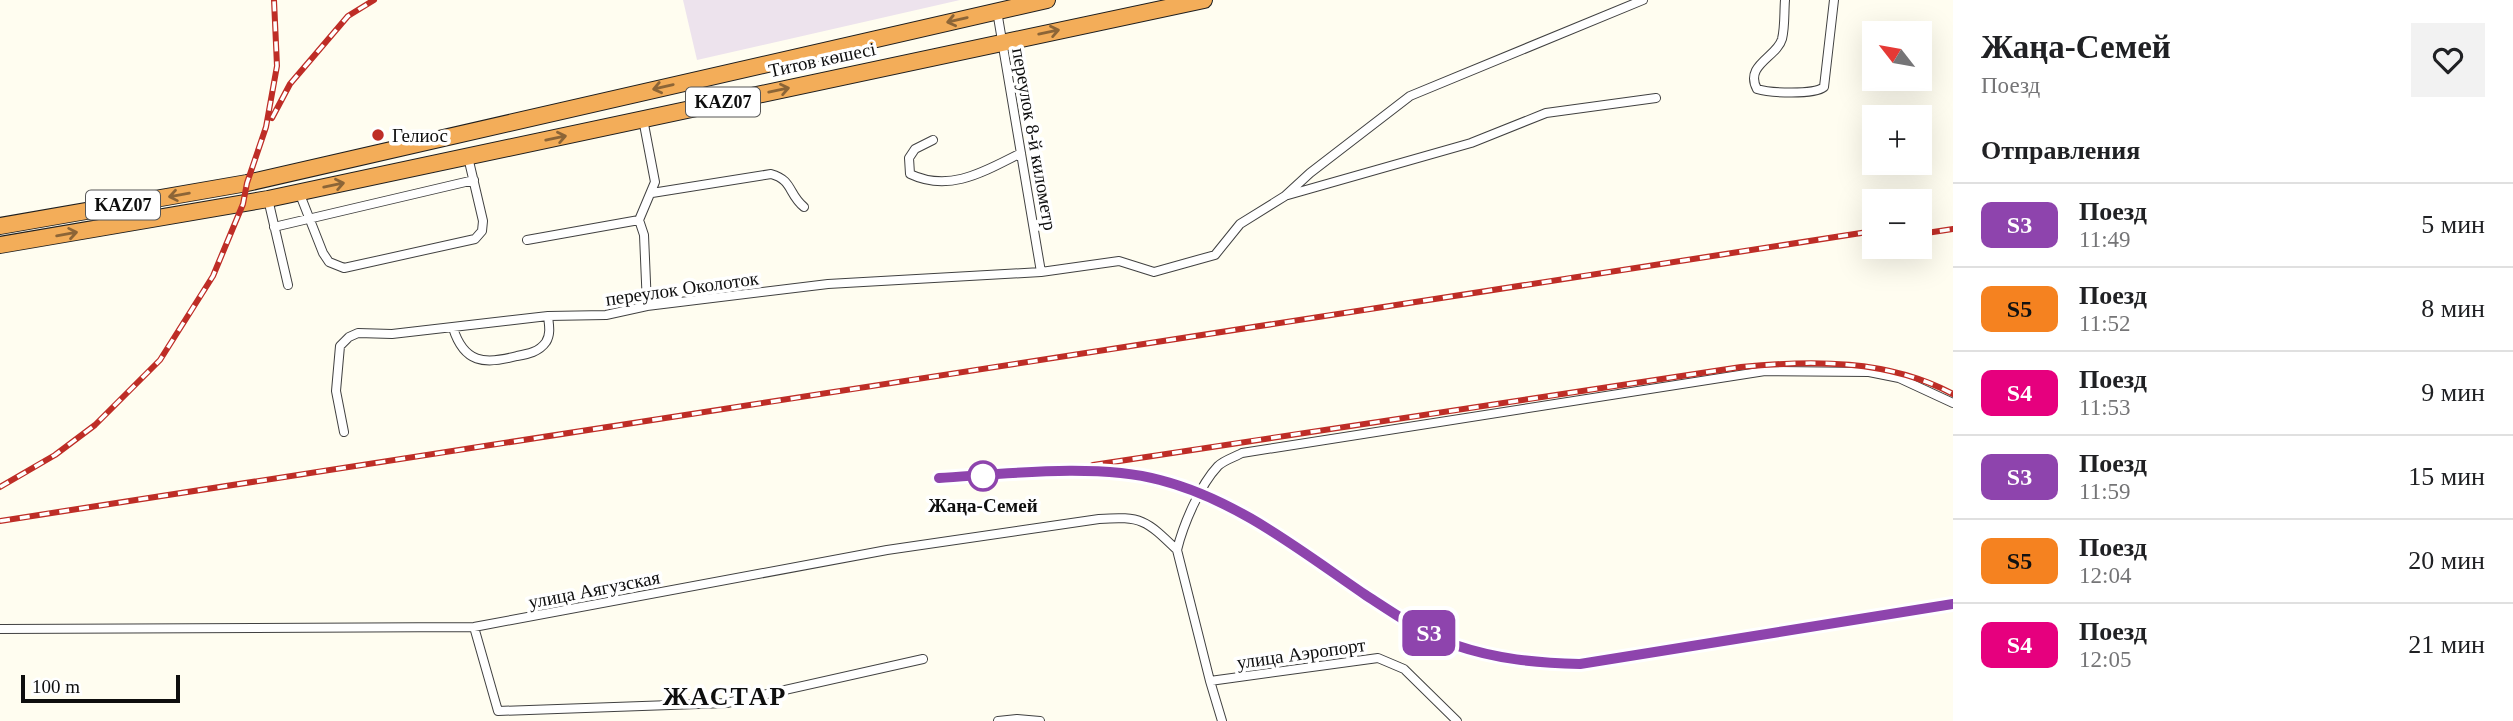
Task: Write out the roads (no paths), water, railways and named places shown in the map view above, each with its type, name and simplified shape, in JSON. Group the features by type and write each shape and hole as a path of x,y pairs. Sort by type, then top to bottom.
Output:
{"highway":[{"name":"Титов көшесі","path":"0,226 247,183 1047,0"},
{"name":"Титов көшесі","path":"0,245 268,199 1204,0"}],"street":[{"path":"1285,196 1310,173 1410,96 1643,0"},
{"path":"1785,0 1782,41 1755,69 1753,82 1757,89 1815,92 1824,87 1834,0"},
{"name":"переулок 8-й километр","path":"997,11 1041,272"},
{"path":"1285,196 1471,143 1546,113 1656,98"},
{"path":"643,119 655,182 639,220 644,235 647,306"},
{"path":"933,140 915,149 909,158 910,174 922,179 945,182 961,180 1021,153"},
{"path":"299,192 323,253 329,262 344,268 475,239 482,231 483,221 468,157"},
{"path":"652,193 771,174 780,176 789,185 794,199 804,207"},
{"path":"274,227 474,180"},
{"name":"переулок Околоток","path":"344,432 337,391 340,346 358,332 392,334 548,316 606,315 647,306 828,284 1041,272 1119,261 1154,272 1214,255 1240,224 1285,196"},
{"path":"268,199 288,285"},
{"path":"527,240 639,220"},
{"path":"453,328 458,345 477,360 502,360 536,352 545,345 550,334 548,316"},
{"path":"1222,721 1177,550 1182,530 1219,465 1242,453 1765,371 1869,372 1899,378 1953,403"},
{"name":"улица Аягузская","path":"0,629 474,627 887,550 1099,519 1131,517 1152,525 1177,550"},
{"path":"474,627 498,712 727,703 923,659"},
{"name":"улица Аэропорт","path":"1210,681 1378,658 1404,669 1457,721"},
{"path":"998,721 1040,721"}],"railway":[{"path":"0,487 55,455 95,425 160,360 213,276 243,204 247,183 266,127 277,66 274,0"},
{"path":"272,118 290,84 348,16 374,0"},
{"path":"1932,232 1953,229"},
{"path":"0,521 1862,233"},
{"path":"1093,465 1741,367 1822,363 1876,368 1902,374 1953,394"},
{"path":"939,478 1079,470 1160,480 1216,500 1242,514 1293,545 1388,610 1432,635 1486,654 1548,663 1580,664 1953,604"}],"train":[{"name":"S3","path":"939,478 1041,472 1110,472 1160,479 1235,509 1409,624 1453,644 1498,658 1537,663 1580,664 1953,604"}],"place":[{"name":"Гелиос","path":"378,135"},
{"name":"Жаңа-Семей","path":"983,476"}],"district":[{"name":"ЖАСТАР","path":"725,696"}]}
